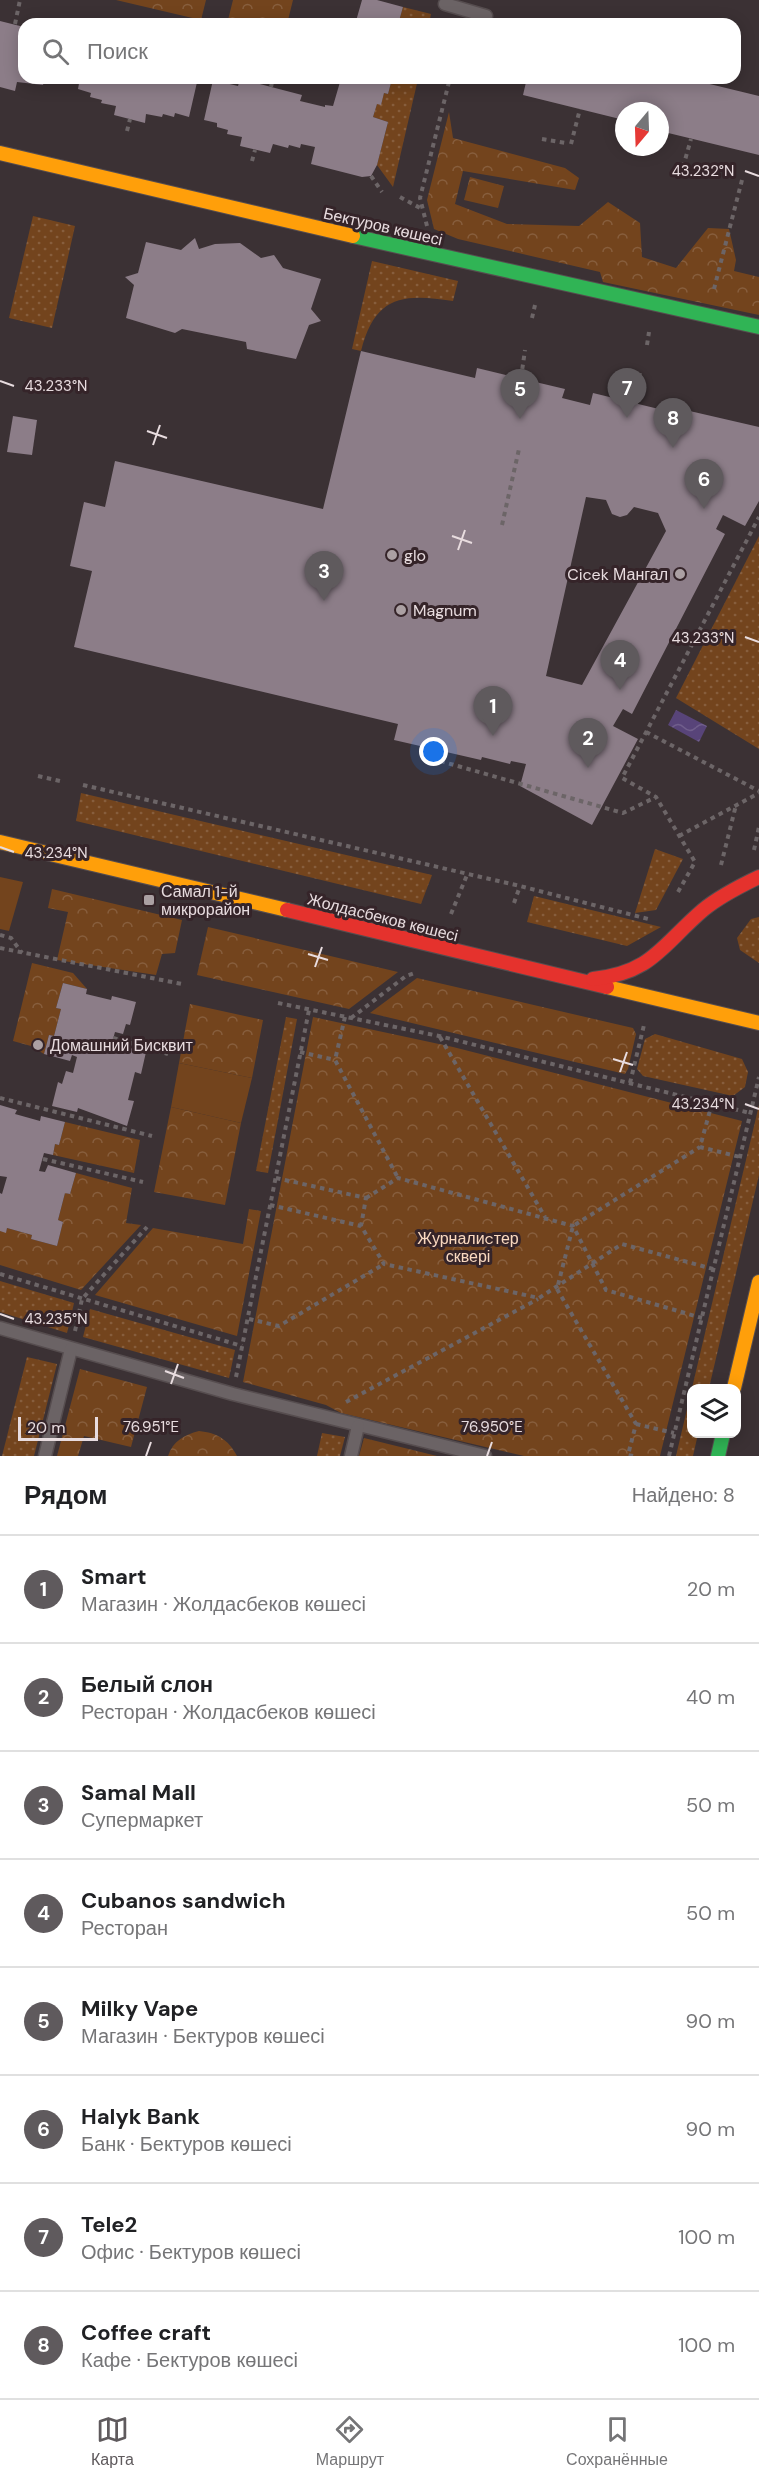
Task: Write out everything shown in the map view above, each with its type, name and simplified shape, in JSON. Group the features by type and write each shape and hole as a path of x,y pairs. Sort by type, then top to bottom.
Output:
{"street":[{"name":"Бектуров көшесі","path":"0,153 378,242 759,327"},
{"name":"Жолдасбеков көшесі","path":"0,842 759,1023"},
{"path":"571,980 606,978 639,969 652,962 697,915 759,877"},
{"path":"735,1384 756,1311 759,1282"},
{"path":"718,1456 722,1438"}],"lane":[{"path":"445,4 486,16"},
{"path":"0,1328 233,1394 485,1456"},
{"path":"45,1456 70,1349"},
{"path":"351,1456 358,1426"}],"path":[{"path":"15,24 20,0"},
{"path":"428,231 420,198 448,84"},
{"path":"542,139 568,144 580,109"},
{"path":"127,131 130,119"},
{"path":"683,167 691,139"},
{"path":"252,161 255,150"},
{"path":"371,176 382,192"},
{"path":"712,295 741,180"},
{"path":"400,197 422,208"},
{"path":"647,345 650,325"},
{"path":"521,378 525,350"},
{"path":"635,404 640,372"},
{"path":"502,525 519,449"},
{"path":"674,898 695,862 656,797 622,778 759,517"},
{"path":"646,732 759,792"},
{"path":"438,750 433,759 623,813 656,797"},
{"path":"38,776 60,781"},
{"path":"83,785 520,886 660,922"},
{"path":"679,836 759,792"},
{"path":"721,866 736,805"},
{"path":"753,850 759,827"},
{"path":"451,914 467,875"},
{"path":"514,903 520,886"},
{"path":"0,935 10,938 22,954"},
{"path":"0,948 182,984"},
{"path":"351,1018 406,976 427,969"},
{"path":"278,1004 439,1036 750,1113"},
{"path":"233,1394 309,1010"},
{"path":"345,1017 335,1060 398,1178"},
{"path":"630,1083 644,1024"},
{"path":"439,1036 546,1217"},
{"path":"113,1038 168,1054"},
{"path":"300,1052 335,1060"},
{"path":"669,1456 759,1077"},
{"path":"0,1098 152,1136"},
{"path":"633,1456 628,1455 636,1424 557,1288 573,1226 700,1147 712,1103"},
{"path":"700,1147 740,1157"},
{"path":"43,1159 143,1182"},
{"path":"276,1178 366,1198 398,1178 546,1217 573,1226 606,1290 702,1318"},
{"path":"366,1198 361,1226 384,1264"},
{"path":"270,1205 361,1226"},
{"path":"70,1349 82,1299 147,1227"},
{"path":"319,1416 557,1288 591,1262 622,1244 713,1269"},
{"path":"249,1319 279,1326 384,1264 539,1298"},
{"path":"0,1274 243,1346"},
{"path":"636,1424 674,1433"}],"green space":[{"path":"116,0 206,0 202,18 192,18"},
{"path":"233,0 293,0 288,18 228,18"},
{"path":"403,7 431,14 430,18 400,18"},
{"path":"391,84 417,84 393,187 377,165 388,122 373,117 377,104 381,104 384,93 388,94"},
{"path":"449,112 453,138 565,168 579,178 575,190 463,171 455,204 507,224 579,226 608,202 640,223 642,257 676,268 708,228 729,229 736,260 734,271 759,277 759,315 603,282 600,272 458,239 434,229 427,200"},
{"path":"470,177 504,186 498,208 464,200"},
{"path":"33,216 75,226 52,328 9,318"},
{"path":"372,261 458,281 453,301 405,299 393,302 383,309 374,319 361,351 352,349"},
{"path":"759,536 759,749 676,698"},
{"path":"81,793 432,875 421,904 76,821"},
{"path":"655,849 683,859 656,910 635,913"},
{"path":"0,877 23,882 9,931 0,929"},
{"path":"52,889 182,920 175,953 162,954 156,975 57,960 68,912 48,908"},
{"path":"534,896 661,927 627,946 527,922"},
{"path":"759,917 759,963 740,950 737,938 751,919"},
{"path":"208,927 398,972 349,1009 197,975"},
{"path":"32,963 73,973 87,989 63,983 56,1008 61,1009 54,1036 49,1035 44,1054 31,1046 13,1041"},
{"path":"417,978 633,1028 636,1034 628,1069 625,1074 370,1013"},
{"path":"190,1004 263,1020 252,1078 179,1063"},
{"path":"286,1017 297,1019 268,1173 256,1171"},
{"name":"Журналиcтер сквері","path":"313,1017 453,1047 742,1121 660,1456 524,1456 341,1413 326,1405 243,1382"},
{"path":"655,1034 742,1059 748,1072 745,1087 733,1096 643,1076 637,1069 645,1039"},
{"path":"179,1063 252,1078 241,1123 171,1107"},
{"path":"759,1105 759,1175 710,1384 693,1384"},
{"path":"171,1107 241,1123 225,1205 154,1192"},
{"path":"65,1122 140,1140 134,1173 53,1155 55,1144 59,1145"},
{"path":"76,1173 132,1188 126,1223 141,1225 81,1290 0,1265 0,1231 6,1232 7,1228 32,1235 31,1239 57,1246 63,1222 58,1220 65,1193 70,1194"},
{"path":"249,1209 261,1211 237,1336 95,1295 153,1228 243,1244"},
{"path":"0,1281 74,1303 67,1333 0,1312"},
{"path":"90,1309 235,1350 229,1378 83,1337"},
{"path":"27,1357 57,1364 34,1456 2,1456"},
{"path":"80,1369 147,1387 131,1447 84,1436 78,1456 57,1456"},
{"path":"687,1409 687,1438 697,1438 693,1456 676,1456"},
{"path":"199,1431 221,1438 230,1445 237,1456 168,1456 180,1439"},
{"path":"322,1433 345,1437 340,1456 317,1456"},
{"path":"364,1438 437,1456 359,1456"}],"water":[{"path":"676,710 707,726 699,742 668,725"}],"building":[{"path":"362,0 377,0 403,7 400,18 357,18"},
{"path":"0,21 18,26 18,82 15,91 0,87"},
{"path":"79,84 197,84 189,117 175,113 174,117 163,114 162,117 146,114 145,123 114,115 116,106 101,103 102,100 90,97 91,93 78,89"},
{"path":"212,84 238,86 239,84 259,84 302,95 300,101 325,107 325,105 333,106 339,84 391,84 388,94 384,93 381,105 377,104 373,117 388,122 377,165 371,176 362,177 311,164 315,147 301,144 300,148 289,145 288,148 273,144 270,153 240,146 242,137 227,134 228,130 217,127 217,123 204,120"},
{"path":"526,84 710,84 759,96 759,155 669,133 669,102 615,102 615,118 523,95"},
{"path":"195,238 199,249 215,244 240,243 261,258 274,255 283,268 321,279 311,309 321,321 309,325 296,359 247,349 246,342 182,329 175,333 126,318 134,285 125,277 138,273 146,242 181,250"},
{"path":"361,351 475,378 477,368 565,389 562,398 590,405 593,393 667,411 668,406 759,427 759,501 745,526 723,515 716,529 725,534 632,714 623,709 613,726 638,739 592,825 520,786 526,764 511,761 510,764 482,757 481,760 394,740 398,724 74,647 92,571 70,566 84,502 105,507 115,461 323,509","holes":["586,497 606,500 612,514 620,517 627,515 634,507 658,513 666,531 582,685 546,676"]},
{"path":"13,416 37,420 32,455 7,452"},
{"path":"63,983 87,989 86,994 111,1000 112,996 136,1002 130,1025 126,1024 123,1034 115,1032 110,1050 116,1052 118,1045 146,1052 141,1074 135,1072 128,1100 134,1101 127,1126 78,1108 77,1112 52,1106 58,1082 62,1084 66,1071 73,1073 77,1057 72,1055 70,1061 44,1054 49,1035 54,1036 61,1009 56,1008"},
{"path":"0,1105 17,1110 15,1114 40,1121 41,1116 65,1122 59,1145 55,1144 53,1155 44,1153 39,1171 45,1172 48,1165 76,1173 70,1194 65,1193 58,1220 63,1222 57,1246 31,1239 32,1235 7,1228 6,1233 0,1231 0,1193 2,1194 7,1177 0,1176"}],"traffic: fast":[{"path":"353,236 759,327"},
{"path":"718,1456 722,1438"}],"traffic: slow":[{"path":"0,153 353,236"},
{"path":"0,842 287,910"},
{"path":"607,987 759,1023"},
{"path":"735,1384 759,1282"}],"traffic: jam":[{"path":"593,979 613,976 643,964 710,905 759,877"},
{"path":"287,910 607,987"}],"place":[{"name":"Tele2","path":"627,418"},
{"name":"Milky Vape","path":"520,419"},
{"name":"Coffee craft","path":"673,448"},
{"name":"Halyk Bank","path":"704,509"},
{"name":"glo","path":"392,555"},
{"name":"Cicek Мангал","path":"680,574"},
{"name":"Samal Mall","path":"324,601"},
{"name":"Magnum","path":"401,610"},
{"name":"Cubanos sandwich","path":"620,690"},
{"name":"Smart","path":"493,736"},
{"name":"Белый слон","path":"588,768"},
{"name":"Самал 1-й микрорайон","path":"149,900"},
{"name":"Домашний Бисквит","path":"38,1045"}]}
